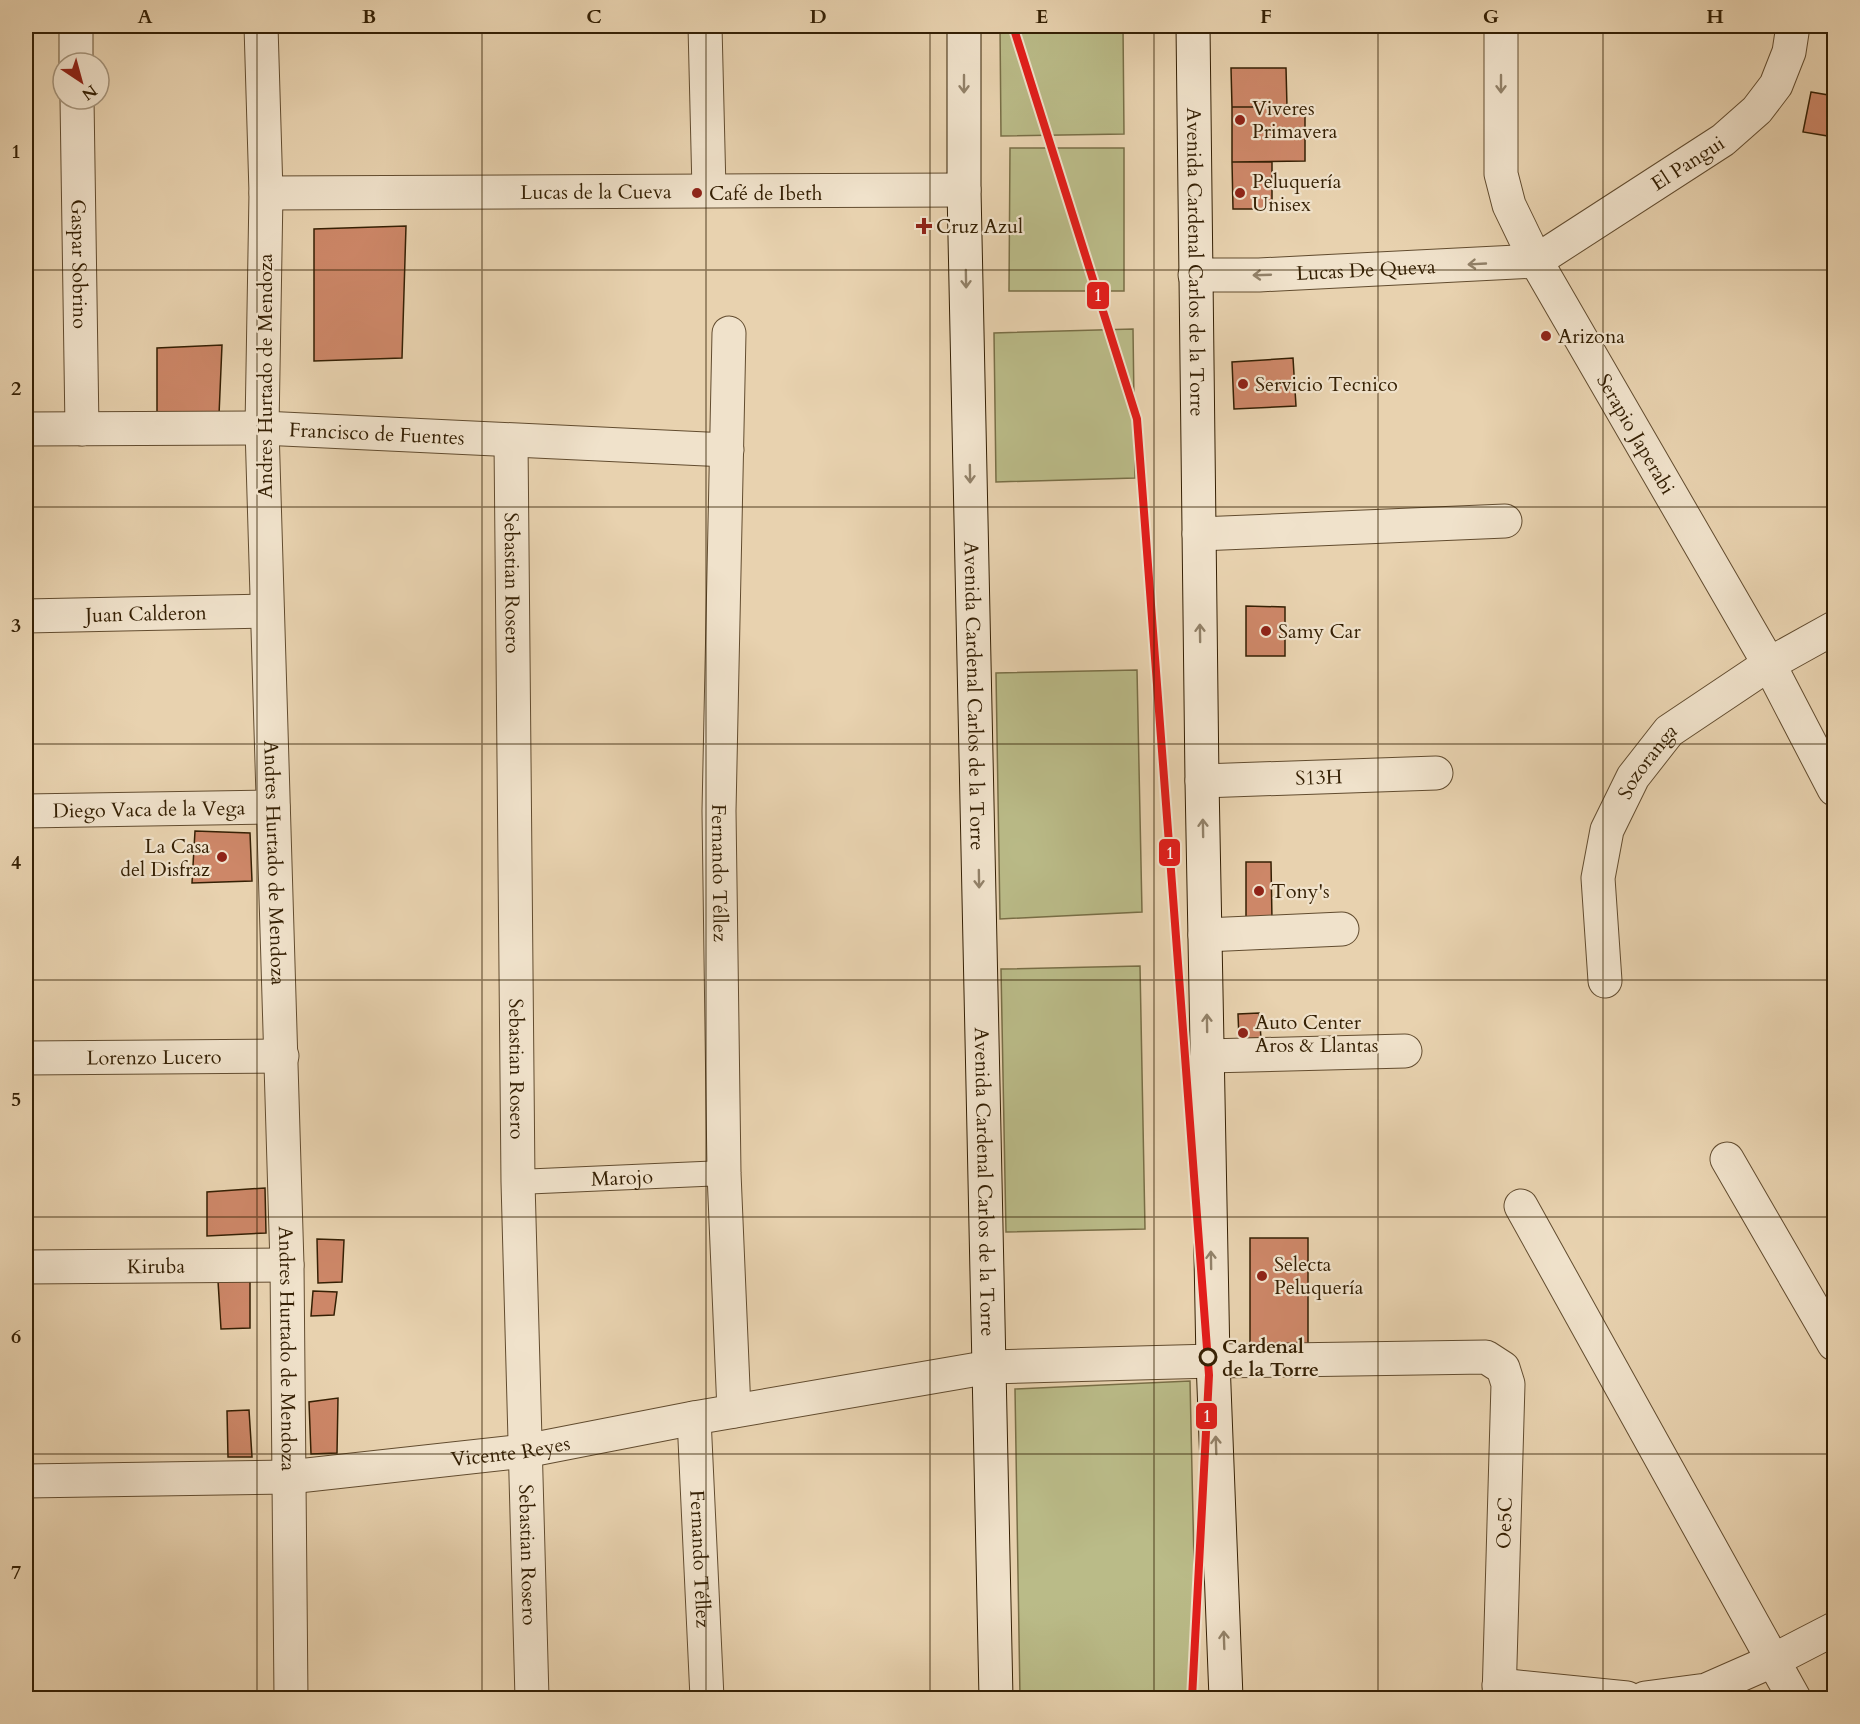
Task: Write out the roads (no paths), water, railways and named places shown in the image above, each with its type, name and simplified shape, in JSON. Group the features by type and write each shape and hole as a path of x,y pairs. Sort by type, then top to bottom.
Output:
{"street":[{"path":"76,26 76,51"},
{"name":"Andres Hurtado de Mendoza","path":"261,26 266,193 262,428 287,1265 291,1698"},
{"path":"705,26 709,190"},
{"name":"Avenida Cardenal Carlos de la Torre","path":"964,26 964,190 996,1698"},
{"name":"Avenida Cardenal Carlos de la Torre","path":"1193,26 1202,781 1213,1361 1226,1698"},
{"name":"Serapio Japerabi","path":"1501,26 1502,174 1509,204 1536,261 1769,664 1834,789"},
{"name":"El Pangui","path":"1536,261 1713,146 1757,110 1776,85 1789,52 1793,26"},
{"name":"Gaspar Sobrino","path":"77,111 82,429"},
{"name":"Lucas de la Cueva","path":"266,193 964,190"},
{"name":"Lucas De Queva","path":"1196,275 1271,274 1536,261"},
{"name":"Fernando Téllez","path":"729,333 719,811 724,1173 734,1411"},
{"name":"Francisco de Fuentes","path":"26,429 262,428 728,450"},
{"name":"Sebastian Rosero","path":"510,441 518,1182 532,1698"},
{"path":"1199,534 1505,521"},
{"name":"Juan Calderon","path":"26,616 267,611"},
{"name":"Sozoranga","path":"1605,981 1599,878 1607,830 1633,777 1669,731 1769,664 1834,628"},
{"name":"S13H","path":"1202,781 1436,773"},
{"name":"Diego Vaca de la Vega","path":"26,811 273,807"},
{"path":"1205,935 1342,928"},
{"path":"1208,1056 1405,1051"},
{"name":"Lorenzo Lucero","path":"26,1058 282,1056"},
{"path":"1727,1159 1834,1344"},
{"path":"1521,1206 1794,1698"},
{"name":"Kiruba","path":"26,1267 287,1265"},
{"name":"Oe5C","path":"1213,1361 1486,1356 1503,1368 1508,1384 1499,1692"},
{"path":"990,1367 1213,1361"},
{"name":"Vicente Reyes","path":"26,1481 289,1477 525,1451 694,1418 990,1367"},
{"name":"Fernando Téllez","path":"694,1418 707,1698"},
{"path":"1645,1698 1706,1689 1772,1661 1834,1629"},
{"path":"1499,1692 1627,1698"},
{"path":"275,1698 291,1698"}],"lane":[{"name":"Marojo","path":"518,1182 724,1173"}],"place":[{"name":"Viveres Primavera","path":"1240,120"},
{"name":"Café de Ibeth","path":"697,193"},
{"name":"Peluquería Unisex","path":"1240,193"},
{"name":"Cruz Azul","path":"924,226"},
{"name":"Arizona","path":"1546,336"},
{"name":"Servicio Tecnico","path":"1243,384"},
{"name":"Samy Car","path":"1266,631"},
{"name":"La Casa del Disfraz","path":"222,857"},
{"name":"Tony's","path":"1259,891"},
{"name":"Auto Center Aros & Llantas","path":"1243,1033"},
{"name":"Selecta Peluquería","path":"1262,1276"},
{"name":"Cardenal de la Torre","path":"1208,1357"}]}
